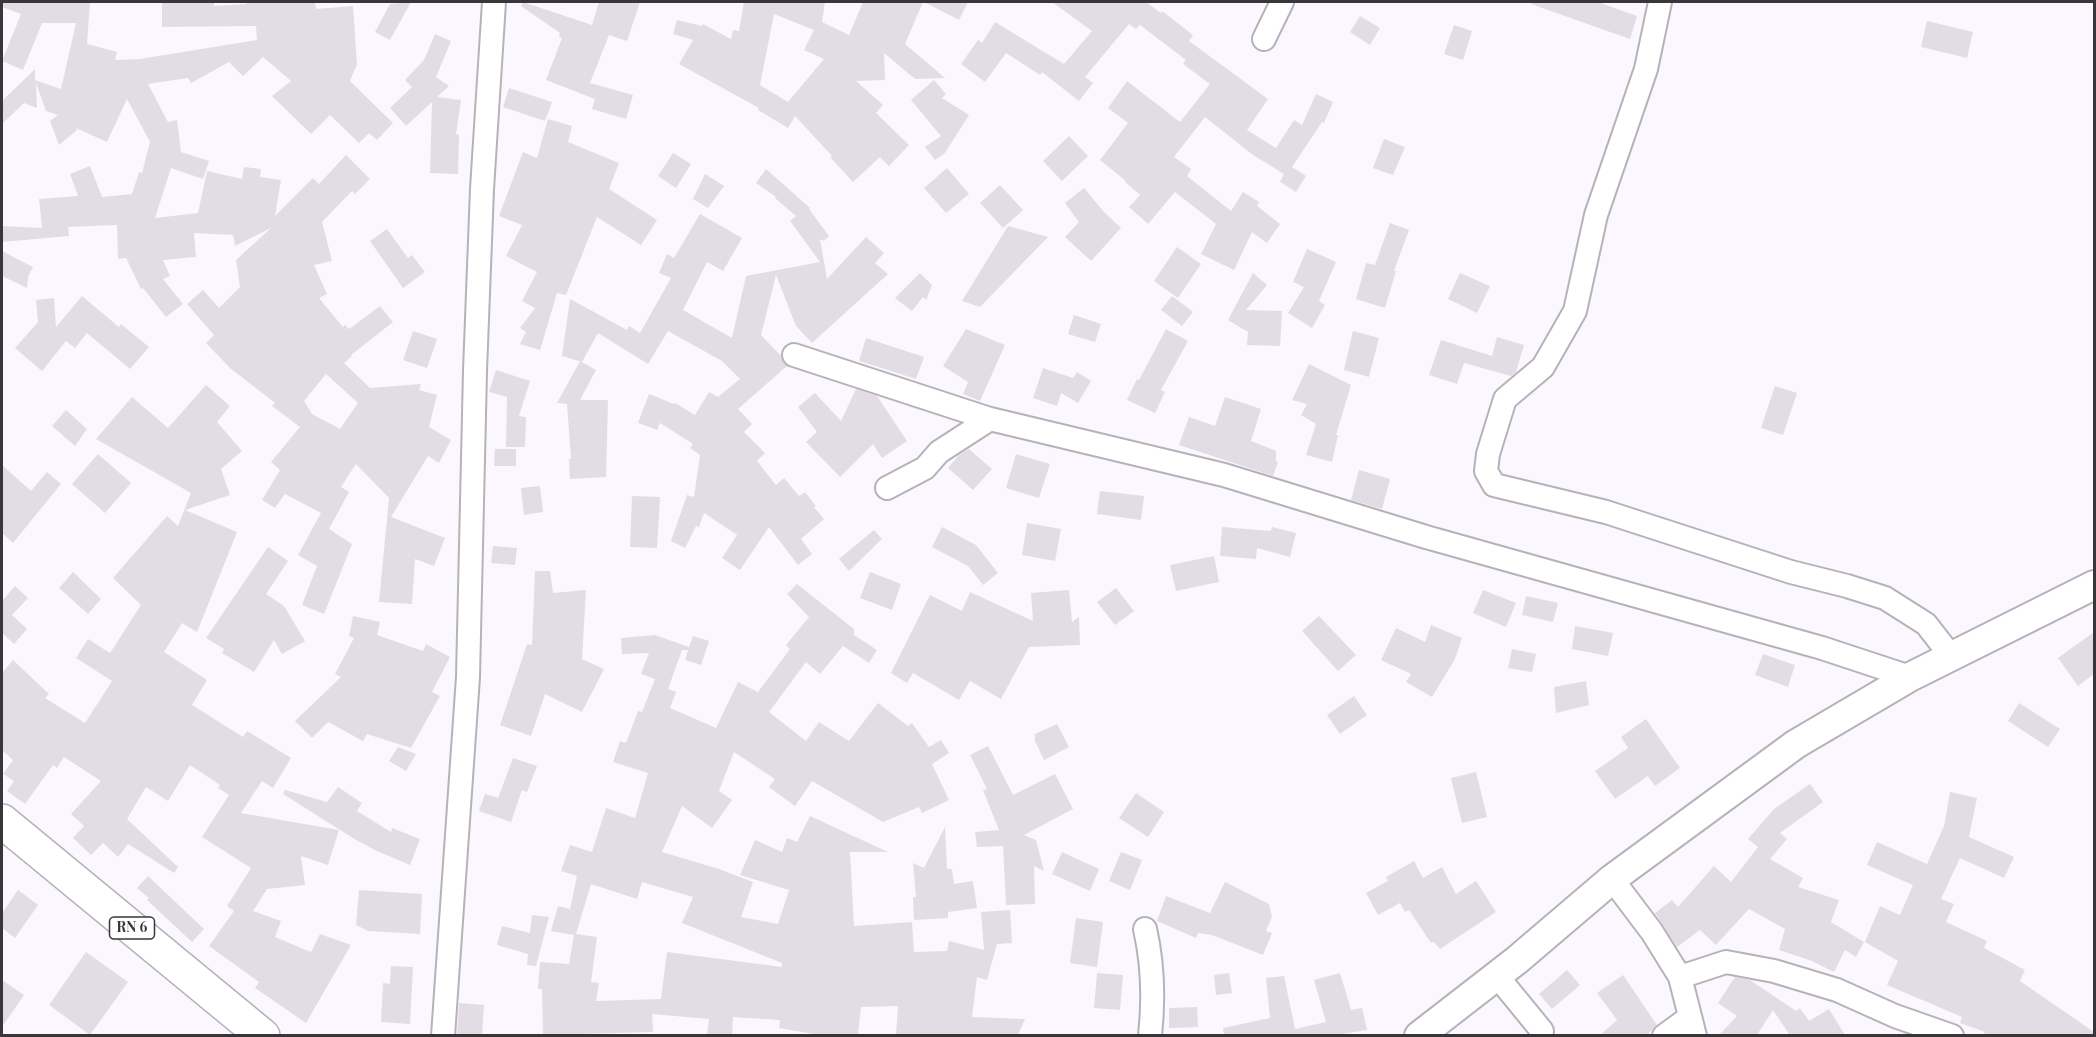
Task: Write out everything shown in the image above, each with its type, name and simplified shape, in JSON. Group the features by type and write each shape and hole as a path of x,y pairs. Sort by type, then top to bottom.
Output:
{"main road":[{"name":"RN 6","path":"2,821 263,1035"}],"street":[{"path":"443,1035 468,677 481,212 494,2"},
{"path":"1264,39 1282,2"},
{"path":"1660,2 1646,69 1596,215 1575,311 1543,367 1505,399 1488,454 1486,471 1494,485 1606,512 1791,572 1885,598 1926,624 1952,656"},
{"path":"794,355 990,419 1224,475 1426,537 1822,648 1910,677"},
{"path":"887,488 924,468 939,452 990,419"},
{"path":"1419,1035 1497,976 1612,879 1796,744 1910,677 2094,585"},
{"path":"1612,879 1652,932 1680,977 1693,1026 1664,1035"},
{"path":"1145,928 1152,960 1150,1035"},
{"path":"1680,977 1726,962 1774,971 1837,990 1895,1016 1952,1035"},
{"path":"1497,976 1542,1031"}],"building":[{"path":"2,2 90,2 87,44 117,52 115,60 140,59 257,40 256,26 162,27 162,2 214,2 214,6 246,4 246,2 315,2 316,9 353,6 357,64 350,81 393,123 377,140 369,133 359,143 330,115 311,134 272,96 291,81 263,57 243,76 229,62 191,83 188,78 148,84 168,122 177,120 181,152 209,161 203,179 171,168 155,218 198,213 207,171 242,179 244,167 261,169 260,177 281,180 275,216 313,178 319,184 346,155 370,179 355,194 352,191 322,222 332,261 314,265 327,294 319,298 343,327 345,325 349,329 380,306 393,322 344,363 370,388 421,384 419,390 437,395 429,427 451,440 439,463 428,456 391,517 445,538 434,566 415,559 412,604 379,602 389,498 356,464 341,487 349,492 329,529 352,544 324,614 302,605 317,566 298,555 321,513 285,494 275,508 262,500 280,470 271,462 300,427 272,406 275,403 230,368 206,343 214,335 187,304 203,290 219,308 240,287 236,260 271,228 235,246 233,235 194,233 196,257 163,260 170,276 163,279 183,304 166,317 143,288 141,289 126,258 118,259 117,225 68,227 69,236 2,242 2,226 42,228 39,199 78,196 70,174 90,166 102,197 132,194 139,172 142,173 150,142 127,99 107,142 76,128 77,130 59,145 50,121 58,115 46,111 36,83 37,108 24,103 2,124 2,101 35,69 35,80 61,89 76,23 42,23 23,70 2,61 21,14 2,7","holes":["326,374 358,403 340,429 312,414 304,401"]},
{"path":"411,2 390,40 375,32 390,4"},
{"path":"523,2 592,25 599,2 640,2 627,41 609,35 590,83 633,95 626,119 592,109 595,99 546,80 562,38 559,37 560,33 521,6"},
{"path":"744,2 825,2 822,22 849,35 863,2 923,2 905,44 945,78 915,79 884,53 885,80 856,81 883,105 876,113 909,145 889,166 880,157 853,182 795,116 788,128 758,110 759,108 679,64 693,40 673,34 677,20 702,26 703,24 731,39 733,30 739,31","holes":["774,14 814,30 804,50 824,59 788,102 760,85"]},
{"path":"924,2 968,2 959,20"},
{"path":"1052,2 1146,2 1161,13 1162,11 1193,35 1189,41 1268,99 1247,130 1276,148 1294,120 1302,125 1316,94 1333,102 1324,123 1322,122 1292,167 1306,176 1296,192 1280,182 1284,174 1253,155 1205,117 1174,157 1191,169 1187,176 1231,211 1243,192 1259,202 1257,206 1280,224 1267,243 1252,232 1234,270 1201,254 1216,224 1175,192 1148,224 1129,207 1140,195 1100,160 1128,123 1108,108 1127,81 1180,122 1210,84 1183,64 1186,60 1140,25 1136,29 1129,24 1085,77 1093,83 1079,101 1042,72 1040,75 1006,53 985,82 961,64 978,40 982,43 995,22 1064,64 1092,31"},
{"path":"1532,2 1598,2 1637,16 1630,39 1531,4"},
{"path":"1360,16 1380,28 1370,45 1350,32"},
{"path":"1927,21 1973,32 1967,58 1921,47"},
{"path":"1454,25 1472,31 1463,60 1444,54"},
{"path":"435,34 451,41 436,77 449,86 437,97 461,100 456,134 459,135 458,174 430,173 432,102 406,126 390,108 412,87 405,80 424,60"},
{"path":"934,80 946,94 942,98 969,115 945,153 935,160 925,147 941,136 911,100"},
{"path":"509,88 552,102 545,121 503,107"},
{"path":"548,119 572,126 568,142 619,163 609,189 657,220 641,245 597,217 566,295 557,293 540,350 520,344 526,332 520,328 535,308 522,301 537,272 506,256 522,225 499,216 523,152 537,158"},
{"path":"1069,136 1088,156 1062,181 1043,161"},
{"path":"1384,139 1405,147 1393,175 1373,168"},
{"path":"673,153 691,164 676,188 658,176"},
{"path":"947,168 969,194 946,213 924,188"},
{"path":"766,169 810,208 829,236 824,241 820,239 827,279 866,237 884,253 875,263 888,274 812,343 796,326 776,275 761,335 781,356 787,366 738,409 752,424 744,432 765,453 757,461 776,485 784,478 799,496 805,492 824,519 801,539 812,554 798,565 769,527 740,570 722,558 737,535 704,513 699,527 696,526 685,548 671,541 687,495 694,497 700,455 690,448 693,444 660,423 657,430 638,423 649,394 675,403 695,415 709,392 718,397 740,379 722,361 668,331 648,364 598,333 582,362 562,356 570,299 627,330 629,326 640,333 671,278 659,273 667,254 674,258 700,214 742,238 723,271 707,262 683,310 732,338 746,276 820,262 790,221 796,216 776,197 756,183"},
{"path":"705,174 724,186 708,208 693,199"},
{"path":"1000,185 1023,210 1003,228 980,203"},
{"path":"1084,188 1121,228 1091,261 1065,237 1079,222 1065,203"},
{"path":"1390,223 1409,230 1394,271 1396,271 1385,308 1356,299 1366,263 1375,265"},
{"path":"1008,226 1048,237 980,307 962,301"},
{"path":"387,229 408,258 412,255 425,272 403,288 370,241"},
{"path":"1177,247 1201,264 1178,298 1154,281"},
{"path":"1307,249 1336,262 1319,301 1325,305 1312,328 1288,313 1304,287 1293,282"},
{"path":"2,251 33,267 28,277 27,288 2,276"},
{"path":"920,273 932,285 926,300 923,297 912,311 895,298"},
{"path":"1253,273 1267,285 1246,310 1282,311 1280,346 1247,345 1248,332 1228,320"},
{"path":"1460,273 1490,286 1477,313 1448,299"},
{"path":"82,296 119,327 121,324 149,347 130,369 87,333 75,348 66,341 42,371 15,348 38,322 36,300 54,298 56,327"},
{"path":"1172,296 1193,312 1182,326 1161,310"},
{"path":"1074,315 1101,324 1095,342 1068,334"},
{"path":"966,329 1005,345 980,401 963,394 968,382 943,366"},
{"path":"1166,329 1188,341 1161,390 1165,392 1155,413 1127,400"},
{"path":"413,331 437,339 427,368 403,360"},
{"path":"1353,331 1379,338 1369,377 1344,370"},
{"path":"1497,337 1524,345 1516,372 1511,376 1464,363 1457,384 1429,375 1441,340 1492,356"},
{"path":"866,338 924,357 916,379 859,361"},
{"path":"580,361 596,370 580,400 608,400 606,477 570,479 567,404 557,403"},
{"path":"1309,364 1351,385 1336,435 1338,435 1332,462 1306,455 1316,424 1301,415 1307,404 1292,400"},
{"path":"1043,368 1073,378 1077,372 1091,381 1078,403 1061,393 1057,406 1033,398"},
{"path":"496,370 530,381 519,416 526,417 525,447 506,447 507,397 489,392"},
{"path":"206,385 230,406 217,422 242,451 221,469 230,495 185,510 237,532 197,632 182,623 164,652 207,680 192,705 243,737 247,731 291,758 273,788 262,781 241,813 339,830 328,865 301,856 305,885 267,889 253,911 281,921 275,937 311,952 320,934 351,945 306,1023 255,988 259,982 209,946 234,911 227,906 251,868 202,837 229,795 218,788 220,785 190,765 168,801 146,787 127,819 178,867 174,873 128,844 118,857 103,843 91,855 73,838 84,826 71,814 101,781 64,757 57,768 53,765 25,804 7,791 14,781 3,774 13,760 2,750 2,673 13,660 49,694 45,698 85,723 112,681 76,658 88,639 110,653 141,605 113,578 167,516 178,526 191,493 96,439 132,397 168,428"},
{"path":"1775,386 1797,393 1783,435 1761,428"},
{"path":"856,389 877,396 907,441 882,458 873,444 840,477 806,442 817,432 798,407 815,393 841,421"},
{"path":"1225,397 1261,409 1251,441 1276,451 1278,462 1273,476 1179,445 1189,417 1215,426"},
{"path":"66,410 87,429 75,446 52,426"},
{"path":"495,449 516,449 516,466 494,466"},
{"path":"969,449 992,469 973,490 948,468 959,455"},
{"path":"98,454 131,483 105,513 72,484"},
{"path":"1016,454 1050,464 1039,498 1006,488"},
{"path":"2,465 31,491 47,472 61,484 13,543 2,533"},
{"path":"1359,470 1390,479 1382,509 1351,500"},
{"path":"540,486 543,512 524,515 521,488"},
{"path":"1100,491 1144,496 1141,520 1097,514"},
{"path":"632,496 660,497 657,548 630,547"},
{"path":"1027,523 1061,529 1055,561 1022,555"},
{"path":"942,527 976,545 998,573 983,585 968,566 932,547"},
{"path":"1222,527 1271,531 1272,527 1296,533 1290,557 1257,548 1256,559 1220,556"},
{"path":"874,530 882,539 849,571 839,559"},
{"path":"493,546 517,548 515,565 491,563"},
{"path":"268,547 288,561 266,594 284,606 305,641 282,654 274,640 254,672 222,653 224,649 206,638"},
{"path":"1214,556 1219,582 1176,591 1170,565"},
{"path":"535,571 550,571 553,593 586,590 582,659 604,669 582,712 545,694 531,736 500,725 527,644 532,645"},
{"path":"73,572 101,599 88,614 59,588"},
{"path":"870,572 901,584 892,610 860,598"},
{"path":"797,584 854,629 854,635 877,650 869,663 843,646 820,674 806,662 769,712 806,741 819,722 849,741 878,703 908,726 912,723 929,747 941,740 949,753 932,764 949,800 922,813 919,807 883,822 812,781 795,806 769,787 775,779 734,752 719,791 732,800 712,828 682,806 662,852 753,882 741,917 778,924 789,890 740,875 755,840 782,852 787,838 797,842 810,816 888,852 850,852 854,926 912,922 914,952 947,951 949,941 984,950 981,912 1010,910 1012,943 997,944 987,980 977,977 972,1017 1025,1019 1018,1035 896,1035 898,1006 861,1007 858,1035 820,1035 779,1028 780,1020 733,1017 732,1035 707,1035 709,1019 652,1014 653,1032 543,1035 542,989 538,989 540,962 569,964 574,935 551,931 558,906 570,909 577,876 561,871 570,845 592,852 606,808 635,818 648,773 613,762 620,741 626,743 638,711 642,712 655,679 641,674 649,653 622,654 621,638 655,635 689,647 693,636 709,641 701,665 685,660 688,650 682,650 668,689 676,692 670,708 716,728 738,682 758,692 790,649 786,645 809,617 787,594","holes":["642,882 693,897 682,923 782,963 782,967 667,952 661,999 596,1001 599,983 591,982 597,937 576,934 591,884 637,899"]},
{"path":"15,586 28,598 12,615 27,629 14,644 2,633 2,601"},
{"path":"1116,588 1134,611 1115,625 1097,602"},
{"path":"1069,590 1072,622 1079,617 1080,645 1029,647 1001,699 970,681 959,700 913,673 907,683 891,673 930,595 962,611 970,592 1033,621 1031,593"},
{"path":"1483,590 1516,603 1506,627 1473,613"},
{"path":"1526,596 1558,603 1553,622 1522,615"},
{"path":"353,616 380,622 377,635 423,651 426,644 450,657 432,692 440,696 411,748 367,734 363,741 328,722 312,738 295,721 341,677 335,674 354,638 349,636"},
{"path":"1319,616 1356,655 1338,671 1302,631"},
{"path":"1431,625 1462,638 1455,659 1432,697 1406,682 1411,674 1381,660 1396,628 1425,642"},
{"path":"1575,626 1613,633 1608,656 1572,649"},
{"path":"2094,632 2094,674 2078,686 2058,658"},
{"path":"1512,649 1536,654 1532,672 1508,668"},
{"path":"1763,654 1795,665 1788,687 1755,675"},
{"path":"1586,681 1589,705 1556,713 1554,687"},
{"path":"1354,696 1367,715 1340,734 1327,715"},
{"path":"2019,703 2060,729 2048,747 2008,721"},
{"path":"1646,719 1680,768 1655,786 1648,776 1615,799 1595,771 1628,748 1621,737"},
{"path":"1057,724 1069,747 1044,760 1035,741 1035,734"},
{"path":"988,746 1013,795 1055,774 1073,809 1024,835 1036,840 1044,871 1034,866 1035,904 1006,905 1003,846 977,847 975,832 999,830 983,790 987,789 970,755"},
{"path":"398,747 416,754 406,771 389,761"},
{"path":"513,758 537,766 527,792 522,790 511,822 479,811 485,794 498,798"},
{"path":"1476,772 1487,817 1462,823 1451,778"},
{"path":"1810,784 1823,802 1780,833 1787,839 1770,859 1803,878 1798,887 1839,900 1831,922 1864,942 1856,957 1845,950 1834,972 1812,961 1779,950 1785,929 1749,909 1716,945 1700,930 1677,947 1655,913 1672,900 1678,907 1714,866 1731,882 1758,847 1748,839 1774,809"},
{"path":"338,787 362,803 357,811 391,832 392,828 420,839 410,865 356,840 283,794 285,790 327,802"},
{"path":"1950,792 1977,798 1969,837 2014,857 2004,878 1960,858 1941,899 1954,904 1946,922 1987,941 1984,948 2025,970 2020,981 2094,1032 2094,1035 1983,1035 1985,1032 1960,1023 1962,1017 1887,985 1898,961 1865,942 1880,906 1900,915 1913,885 1867,865 1877,842 1927,864 1944,826"},
{"path":"1136,793 1164,812 1148,837 1119,818"},
{"path":"945,827 947,869 952,869 954,884 973,881 977,908 948,912 948,918 914,920 913,897 916,897 913,863 924,868"},
{"path":"1062,852 1099,869 1090,891 1052,874"},
{"path":"1121,852 1142,860 1130,890 1109,881"},
{"path":"1414,861 1423,878 1442,867 1456,894 1476,881 1496,912 1440,949 1434,942 1431,943 1409,910 1405,912 1400,903 1378,915 1366,893 1388,881 1386,877"},
{"path":"148,876 204,929 192,942 137,888"},
{"path":"1225,882 1269,904 1272,917 1266,931 1272,933 1263,955 1212,935 1198,933 1196,938 1157,921 1166,896 1210,913"},
{"path":"18,890 38,905 15,938 2,928 2,913"},
{"path":"359,890 422,894 420,934 368,931 356,925"},
{"path":"532,915 549,917 536,966 527,965 528,954 497,945 502,926 530,933"},
{"path":"1076,918 1103,922 1097,967 1070,963"},
{"path":"86,952 128,982 90,1035 49,1005"},
{"path":"391,966 413,967 410,1024 381,1022 383,983 390,984"},
{"path":"1567,970 1580,985 1552,1009 1539,994"},
{"path":"1097,973 1123,975 1120,1010 1094,1008"},
{"path":"1229,973 1232,993 1216,995 1214,975"},
{"path":"1340,973 1351,1010 1362,1008 1367,1030 1336,1035 1224,1035 1223,1028 1270,1018 1266,978 1284,976 1295,1029 1326,1022 1314,980"},
{"path":"1623,975 1657,1025 1647,1035 1600,1035 1617,1020 1597,993"},
{"path":"1735,977 1750,980 1796,1011 1800,1008 1809,1021 1829,1009 1845,1035 1786,1035 1789,1034 1773,1010 1757,1035 1719,1035 1737,1016 1718,1003"},
{"path":"2,980 24,995 2,1027"},
{"path":"459,1003 484,1005 482,1035 457,1035"},
{"path":"1197,1007 1198,1027 1169,1028 1169,1008"}]}
